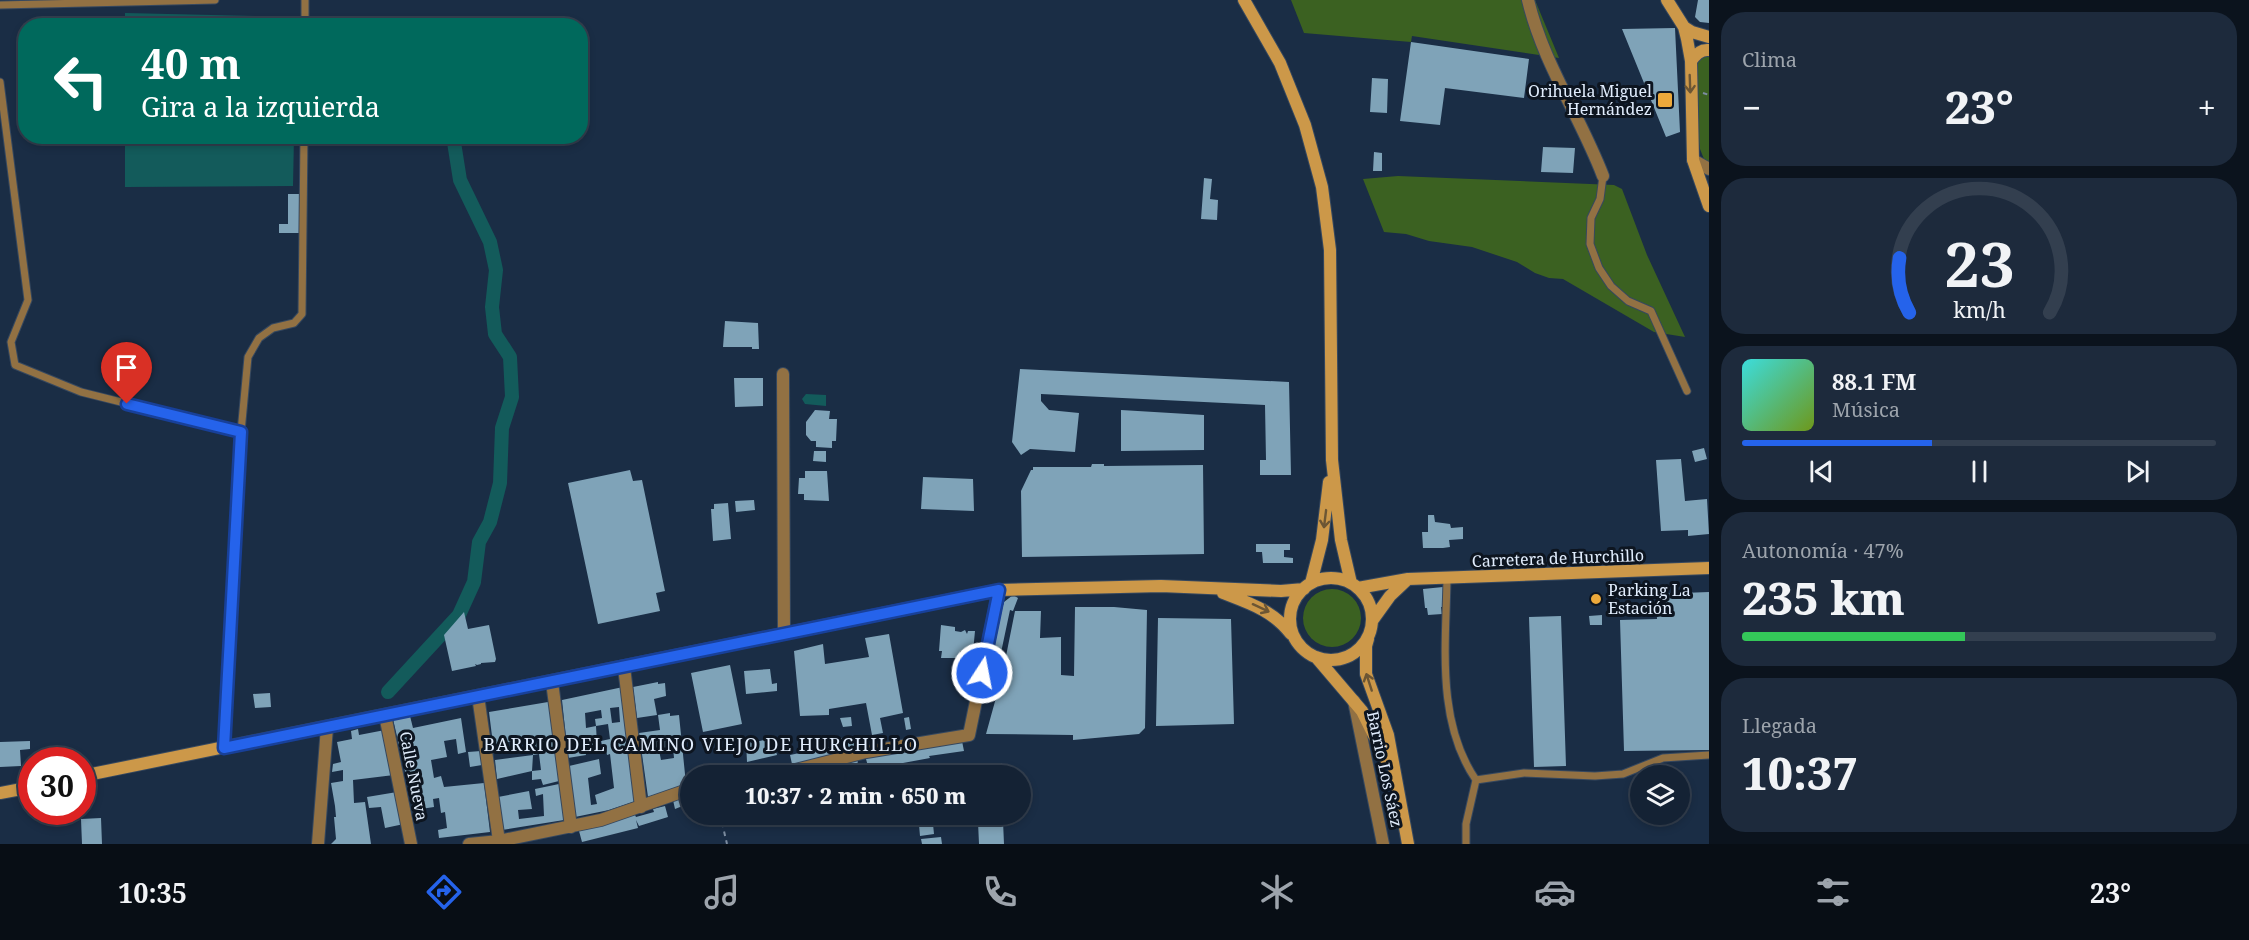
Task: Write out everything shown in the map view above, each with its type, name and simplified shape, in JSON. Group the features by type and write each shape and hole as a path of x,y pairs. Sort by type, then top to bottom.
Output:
{"main road":[{"path":"1244,0 1280,63 1305,125 1322,187 1330,250 1332,460 1341,540 1355,586"},
{"path":"1667,0 1684,27 1691,61 1693,160 1709,206"},
{"path":"1684,27 1707,38"},
{"path":"1691,61 1696,54 1705,49 1709,50"},
{"path":"1298,642 1291,620 1297,598 1308,586 1323,540 1332,460"},
{"name":"Carretera de Hurchillo","path":"1355,586 1408,579 1709,568"},
{"path":"96,773 999,590 1161,586 1281,591 1308,586 1324,579 1338,579 1355,586 1366,597 1371,609 1372,621 1366,646 1366,675 1388,735 1394,778 1408,844"},
{"path":"1372,621 1390,596 1408,579"},
{"path":"1213,589 1269,612 1281,621 1306,651 1316,657 1328,660 1341,659 1353,654 1369,635"},
{"path":"1316,657 1362,711 1379,741 1394,778"},
{"path":"0,793 18,790"}],"street":[{"path":"1528,0 1545,53 1603,176"},
{"path":"1693,160 1709,169"},
{"path":"783,374 784,634"},
{"path":"815,765 866,752 969,735 999,590"},
{"path":"624,667 641,807"},
{"path":"552,681 571,827"},
{"path":"478,696 499,841"},
{"name":"Barrio Los Sáez","path":"1354,701 1383,844"},
{"name":"Calle Nueva","path":"385,715 411,844"},
{"path":"318,844 327,727"},
{"path":"469,844 499,841 571,827 641,807 680,793"}],"lane":[{"path":"0,5 215,0"},
{"path":"305,0 305,18"},
{"path":"0,82 28,300 11,342 15,365 81,392 241,432"},
{"path":"224,748 241,432 248,357 259,338 273,328 294,323 302,314 304,144"},
{"path":"1603,176 1600,199 1591,218 1590,244 1596,260 1611,286 1628,301 1651,311 1687,390"},
{"path":"1447,578 1446,680 1449,710 1466,766 1476,780 1468,816 1466,844"},
{"path":"1476,780 1524,773 1595,776 1623,774 1663,758 1709,755"}],"path":[{"path":"723,825 727,844"}],"green space":[{"path":"1291,0 1535,0 1559,58 1412,36 1411,42 1304,33"},
{"path":"1709,56 1709,172 1700,149 1687,59"},
{"path":"1398,176 1614,185 1622,189 1647,255 1685,337 1654,332 1563,279 1549,278 1535,273 1517,262 1472,247 1384,232 1363,179"},
{"path":"1326,589 1338,589 1353,597 1361,612 1361,624 1353,639 1338,647 1326,647 1311,639 1303,624 1303,612 1311,597"}],"shaded area":[{"path":"125,13 296,17 296,18 125,18"},
{"path":"125,144 294,144 293,186 125,187"},
{"path":"806,394 826,395 826,406 805,404 802,399"}],"building":[{"path":"1698,0 1709,0 1709,23 1700,22 1695,17"},
{"name":"Orihuela Miguel Hernández","path":"1675,28 1680,132 1666,137 1622,29"},
{"path":"1411,42 1529,59 1524,98 1445,88 1440,125 1400,121"},
{"path":"1372,78 1388,79 1387,113 1370,112"},
{"path":"1543,147 1575,148 1573,173 1541,172"},
{"path":"1374,152 1382,153 1382,171 1373,171"},
{"path":"1204,178 1212,179 1210,199 1218,200 1217,220 1201,219"},
{"path":"288,194 299,194 299,233 279,233 279,224 288,224"},
{"path":"725,321 758,323 759,349 723,347"},
{"path":"1020,369 1289,382 1291,475 1260,475 1260,460 1266,460 1265,405 1041,394 1041,401 1049,410 1079,413 1075,452 1030,449 1021,455 1012,442"},
{"path":"734,378 763,378 763,406 735,407"},
{"path":"815,410 830,411 829,419 837,419 836,441 832,441 832,448 816,447 816,441 811,441 806,435 806,422"},
{"path":"1121,410 1204,415 1204,450 1121,451"},
{"path":"1704,448 1707,459 1695,462 1692,451"},
{"path":"814,451 826,451 826,462 813,461"},
{"path":"1681,459 1685,501 1707,499 1709,534 1688,536 1688,530 1661,531 1656,460"},
{"path":"1092,464 1104,464 1104,466 1203,465 1204,554 1022,557 1021,491 1033,467 1091,467"},
{"path":"630,470 633,481 642,480 665,591 656,593 660,611 598,624 568,483"},
{"path":"805,471 827,471 829,501 804,500 804,494 798,494 799,478 805,478"},
{"path":"923,477 973,479 974,511 921,509"},
{"path":"754,500 755,510 736,512 735,501"},
{"path":"728,503 731,539 713,541 711,509 714,509 714,504"},
{"path":"1428,515 1434,515 1435,522 1450,524 1451,528 1463,527 1463,539 1449,540 1450,547 1423,548 1422,532 1428,532"},
{"path":"1256,544 1290,544 1290,550 1284,550 1284,557 1293,558 1293,563 1263,563 1262,552 1256,552"},
{"path":"1443,587 1442,614 1428,615 1423,589"},
{"path":"1709,592 1709,750 1624,751 1620,620 1657,619 1656,594"},
{"path":"1013,595 1018,598 1013,611 1010,610 991,700 983,700 994,638 1004,602"},
{"path":"1075,607 1147,610 1145,728 1139,734 1073,740 1073,735 986,734 1002,676 1015,611 1041,611 1040,638 1061,637 1061,675 1074,676"},
{"path":"464,612 468,629 489,625 496,659 495,662 475,664 476,666 452,671 444,635"},
{"path":"1602,615 1602,625 1590,625 1589,616"},
{"path":"1561,616 1566,766 1534,767 1529,617"},
{"path":"1158,618 1231,619 1234,724 1156,726"},
{"path":"941,625 955,627 955,631 965,630 967,634 968,631 975,631 973,652 960,651 960,658 941,658 942,651 939,651"},
{"path":"889,634 903,713 880,718 883,733 872,735 866,703 829,709 829,715 800,716 794,651 823,644 825,664 869,657 865,638"},
{"path":"730,665 742,724 703,732 691,673"},
{"path":"770,669 772,684 777,683 777,691 746,694 744,671"},
{"path":"658,682 658,684 665,683 666,696 654,699 657,715 637,718 633,687"},
{"path":"623,687 636,801 609,810 575,817 569,766 599,759 601,774 588,778 591,805 597,804 595,795 614,788 610,754 607,755 601,741 610,739 608,724 596,726 597,744 584,746 586,755 568,758 562,700","holes":["619,707 620,722 612,723 610,708","601,710 602,718 595,719 596,726 586,728 585,713"]},
{"path":"270,693 271,707 255,708 253,694"},
{"path":"548,702 551,704 559,781 543,785 541,779 532,780 532,771 541,770 539,754 533,755 533,748 525,749 524,740 493,744 489,712"},
{"path":"670,713 670,716 679,715 684,765 680,765 680,786 648,797 639,733 660,730 658,715","holes":["673,747 674,758 661,760 659,750"]},
{"path":"410,716 413,728 461,718 466,752 458,754 456,739 444,741 447,757 431,760 434,778 441,776 444,787 484,783 490,832 439,838 438,830 447,828 445,812 441,813 439,798 433,799 434,807 414,810 393,719"},
{"path":"851,717 852,726 843,727 840,718"},
{"path":"909,717 911,729 906,730 904,718"},
{"path":"358,729 359,735 385,730 394,775 353,780 354,803 365,802 371,844 331,844 336,839 334,817 336,817 331,783 343,781 343,770 332,772 333,764 341,762 337,742 352,739 351,731"},
{"path":"854,737 856,752 836,756 835,747 841,746 841,738"},
{"path":"772,738 777,755 747,762 746,741 750,740 751,743"},
{"path":"30,741 30,747 18,747 18,766 0,767 0,742"},
{"path":"962,741 964,751 882,765 868,765 866,759 870,756"},
{"path":"833,746 835,756 792,764 790,755"},
{"path":"481,751 482,765 470,767 468,752"},
{"path":"533,755 532,771 497,779 495,760"},
{"path":"858,758 857,765 836,765 835,762"},
{"path":"975,763 1002,763 1002,765 975,765"},
{"path":"559,784 564,820 502,830 498,797 529,791 532,809 518,810 519,819 544,816 543,794 536,796 535,789"},
{"path":"397,792 404,824 385,828 381,807 369,808 367,797"},
{"path":"680,798 680,807 675,809 673,800"},
{"path":"665,806 668,817 639,826 636,820 638,828 582,842 579,831 654,812 653,809"},
{"path":"96,818 101,818 102,844 82,844 81,825 96,825"},
{"path":"919,825 933,825 934,834 920,836"},
{"path":"978,825 1003,825 1004,844 979,844"},
{"path":"941,837 942,844 922,844 921,839"}],"waterway":[{"path":"388,692 459,615 474,582 479,542 490,522 500,483 502,428 512,397 510,357 495,334 492,307 496,270 490,242 460,180 454,144"}],"place":[{"name":"Orihuela Miguel Hernández","path":"1665,100"},
{"name":"Parking La Estación","path":"1596,599"}],"district":[{"name":"BARRIO DEL CAMINO VIEJO DE HURCHILLO","path":"701,745"}],"route":[{"path":"127,404 241,432 224,748 999,590 982,673"}]}
